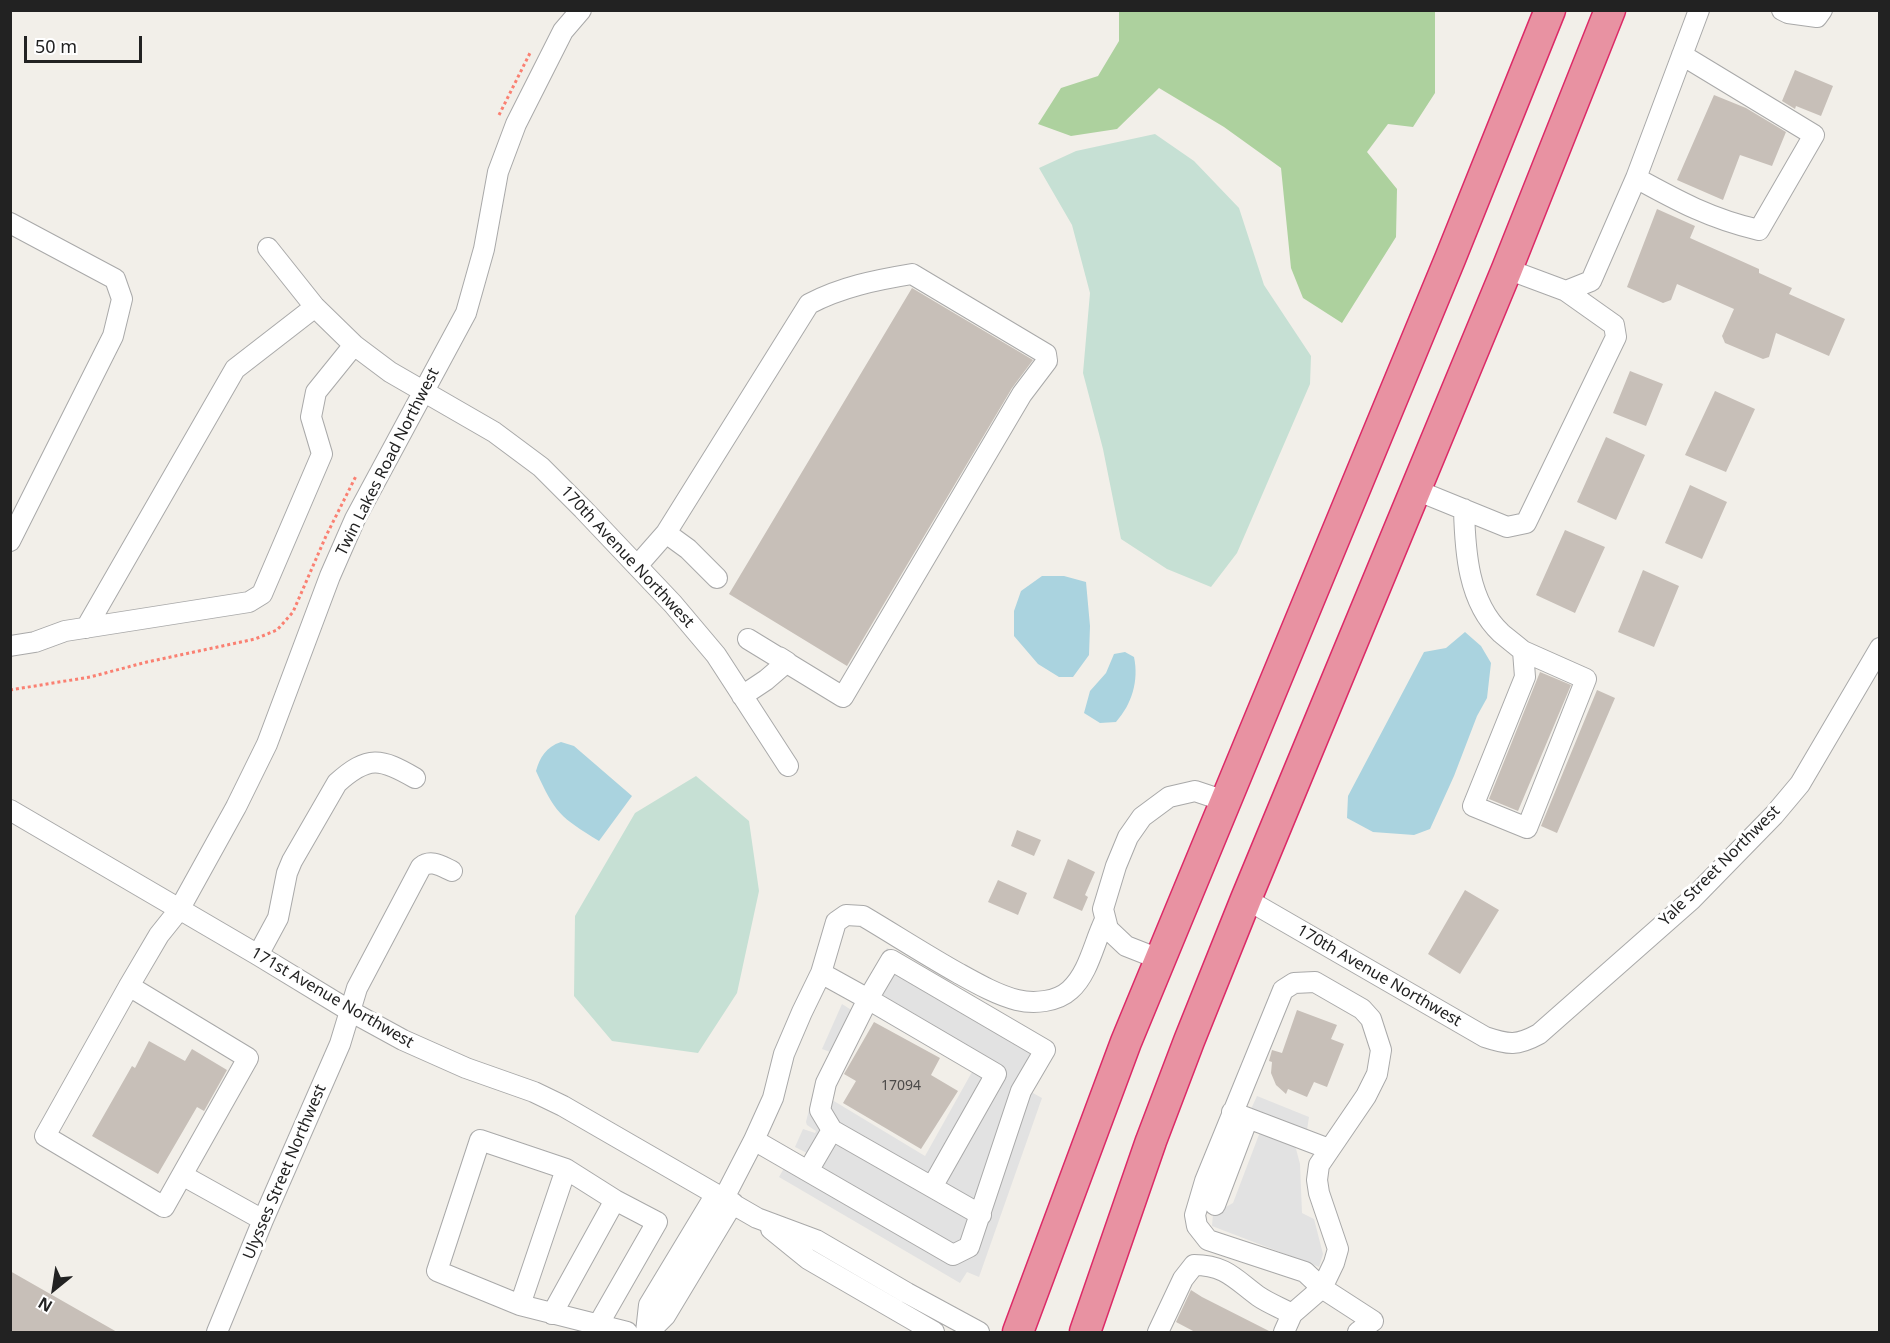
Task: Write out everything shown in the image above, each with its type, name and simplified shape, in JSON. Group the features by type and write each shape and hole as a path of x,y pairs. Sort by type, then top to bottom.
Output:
{"highway":[{"path":"1018,1332 1094,1125 1159,959 1450,259 1550,10"},
{"path":"1085,1332 1155,1130 1246,899 1507,269 1611,10"}],"street":[{"name":"Twin Lakes Road Northwest","path":"182,1175 164,1207 45,1136 159,935 179,910 236,807 267,744 330,576 355,519 466,313 484,249 498,172 516,124 563,31 581,10"},
{"path":"1566,291 1591,280 1636,178 1699,10"},
{"path":"1782,10 1817,17 1822,10"},
{"path":"1636,178 1689,206 1728,223 1759,230 1814,135 1682,55"},
{"path":"10,223 115,279 122,299 113,336 10,542"},
{"name":"170th Avenue Northwest","path":"267,248 315,307 354,345 390,372 494,432 541,467 673,604 716,655 788,766"},
{"path":"1416,490 1507,526 1526,523 1616,337 1614,325 1566,291 1507,269"},
{"path":"637,566 666,533 809,304 824,296 861,284 912,274 1046,354 1047,361 1022,394 843,697 748,639"},
{"path":"86,628 235,369 315,307"},
{"path":"10,646 35,642 65,631 249,602 262,594 322,454 310,417 316,392 354,345"},
{"path":"1464,509 1469,573 1482,608 1501,632 1523,651 1586,679 1527,828 1473,806 1525,677 1523,651"},
{"path":"666,533 688,549 717,578"},
{"name":"Yale Street Northwest","path":"1516,1044 1539,1034 1691,900 1774,815 1800,784 1880,648"},
{"path":"742,696 787,662"},
{"path":"258,955 278,918 287,873 292,861 337,783 346,775 375,761 392,765 415,778"},
{"path":"1159,959 1126,946 1108,929 1103,909 1128,837 1142,817 1169,797 1195,791 1225,801"},
{"name":"171st Avenue Northwest","path":"10,810 350,1011 434,1054 534,1092 563,1106 757,1218 808,1259 934,1332"},
{"name":"Ulysses Street Northwest","path":"217,1332 340,1044 357,988 422,867 430,862 452,870"},
{"name":"170th Avenue Northwest","path":"1246,899 1485,1037 1506,1044 1516,1044"},
{"path":"648,1332 649,1305 724,1198 754,1140 773,1098 784,1054 821,973 836,922 846,915 863,916 980,985 1017,1000 1041,1001 1062,996 1078,980 1106,920"},
{"path":"754,1140 953,1255 969,1247 981,1215 1021,1091 1046,1050 891,960 868,999 826,1083 820,1110 832,1130 981,1215"},
{"path":"821,973 996,1074 1021,1091"},
{"path":"1215,1205 1240,1115 1283,990 1294,983 1315,981 1362,1009 1371,1019 1381,1050 1377,1074 1366,1096 1319,1165 1317,1180 1338,1249 1334,1263 1322,1288 1292,1314 1284,1332"},
{"path":"129,986 248,1058 182,1175 263,1220"},
{"path":"932,1187 996,1074"},
{"path":"1240,1115 1329,1149"},
{"path":"1240,1115 1202,1190 1195,1215 1197,1226 1208,1240 1305,1272 1366,1327"},
{"path":"808,1171 832,1130"},
{"path":"598,1325 657,1222 615,1200 566,1169 480,1140 437,1271 520,1305 552,1314 627,1332"},
{"path":"520,1305 566,1169"},
{"path":"552,1314 615,1200"},
{"name":"171st Avenue Northwest","path":"757,1218 816,1240 979,1332"},
{"path":"1158,1332 1183,1279 1194,1265 1207,1265 1233,1275 1259,1296 1292,1314"}],"green space":[{"path":"1119,11 1435,11 1435,93 1413,127 1388,124 1367,152 1397,189 1396,237 1342,323 1303,298 1291,268 1281,168 1224,127 1159,88 1117,129 1071,136 1038,124 1061,88 1098,76 1119,41"},
{"path":"1155,134 1194,161 1239,208 1264,285 1311,356 1310,384 1237,553 1211,587 1167,569 1121,539 1103,449 1083,373 1090,293 1072,225 1039,168 1076,151"},
{"path":"696,776 749,821 759,891 737,993 698,1053 612,1041 574,996 575,916 635,813"}],"shaded area":[{"path":"887,948 1056,1047 1031,1092 1042,1098 979,1277 967,1272 960,1283 779,1177 794,1151 805,1157 807,1155 795,1147 803,1129 815,1133 816,1131 806,1122 814,1089 925,1156 972,1072 854,1004"},
{"path":"842,1004 853,1011 833,1053 822,1049"},
{"path":"1257,1096 1309,1117 1307,1130 1251,1109"},
{"path":"1260,1132 1295,1145 1300,1164 1302,1213 1314,1219 1323,1254 1319,1267 1212,1226 1213,1214 1233,1203"}],"water":[{"path":"1042,576 1064,576 1086,582 1090,626 1089,655 1073,677 1059,677 1038,664 1014,636 1014,611 1021,591"},
{"path":"1465,632 1481,646 1491,663 1487,698 1477,716 1454,776 1430,829 1414,835 1373,832 1347,818 1348,796 1424,652 1446,648"},
{"path":"1125,652 1134,657 1136,675 1133,692 1116,722 1100,723 1084,713 1090,691 1106,673 1114,654"},
{"path":"561,742 574,746 632,796 599,841 575,826 560,813 548,796 536,771 544,753"}],"building":[{"path":"1795,70 1833,86 1821,116 1796,106 1795,109 1782,101"},
{"path":"1714,95 1746,108 1786,132 1772,166 1740,155 1723,200 1677,180"},
{"path":"1657,209 1695,226 1690,238 1759,269 1759,273 1792,288 1789,294 1845,319 1829,356 1776,333 1769,357 1763,359 1725,343 1722,336 1734,309 1677,284 1671,300 1663,303 1627,287"},
{"path":"912,288 1033,360 1012,388 847,666 729,594"},
{"path":"1630,371 1663,384 1646,426 1613,413"},
{"path":"1715,391 1755,409 1726,472 1685,455"},
{"path":"1606,437 1645,455 1616,520 1577,502"},
{"path":"1690,485 1727,502 1702,559 1665,543"},
{"path":"1565,530 1605,547 1575,613 1536,595"},
{"path":"1643,570 1679,586 1654,647 1618,632"},
{"path":"1540,672 1571,685 1518,811 1489,799"},
{"path":"1597,690 1615,698 1557,833 1541,826"},
{"path":"1017,830 1041,840 1034,856 1011,846"},
{"path":"1068,859 1095,872 1085,895 1088,897 1082,911 1053,898"},
{"path":"998,880 1027,893 1018,915 988,902"},
{"path":"1465,890 1499,910 1460,974 1428,954"},
{"path":"1297,1010 1337,1025 1331,1039 1344,1044 1327,1087 1314,1082 1307,1097 1288,1089 1286,1094 1276,1085 1271,1073 1272,1062 1269,1061 1272,1050 1282,1053"},
{"path":"874,1022 940,1058 931,1075 958,1091 921,1149 843,1103 856,1081 844,1074"},
{"path":"149,1041 185,1061 192,1049 227,1070 204,1111 197,1107 158,1174 92,1136 132,1066 135,1068"},
{"path":"10,1271 117,1332 10,1332"},
{"path":"1191,1290 1271,1332 1195,1332 1176,1322"}]}
